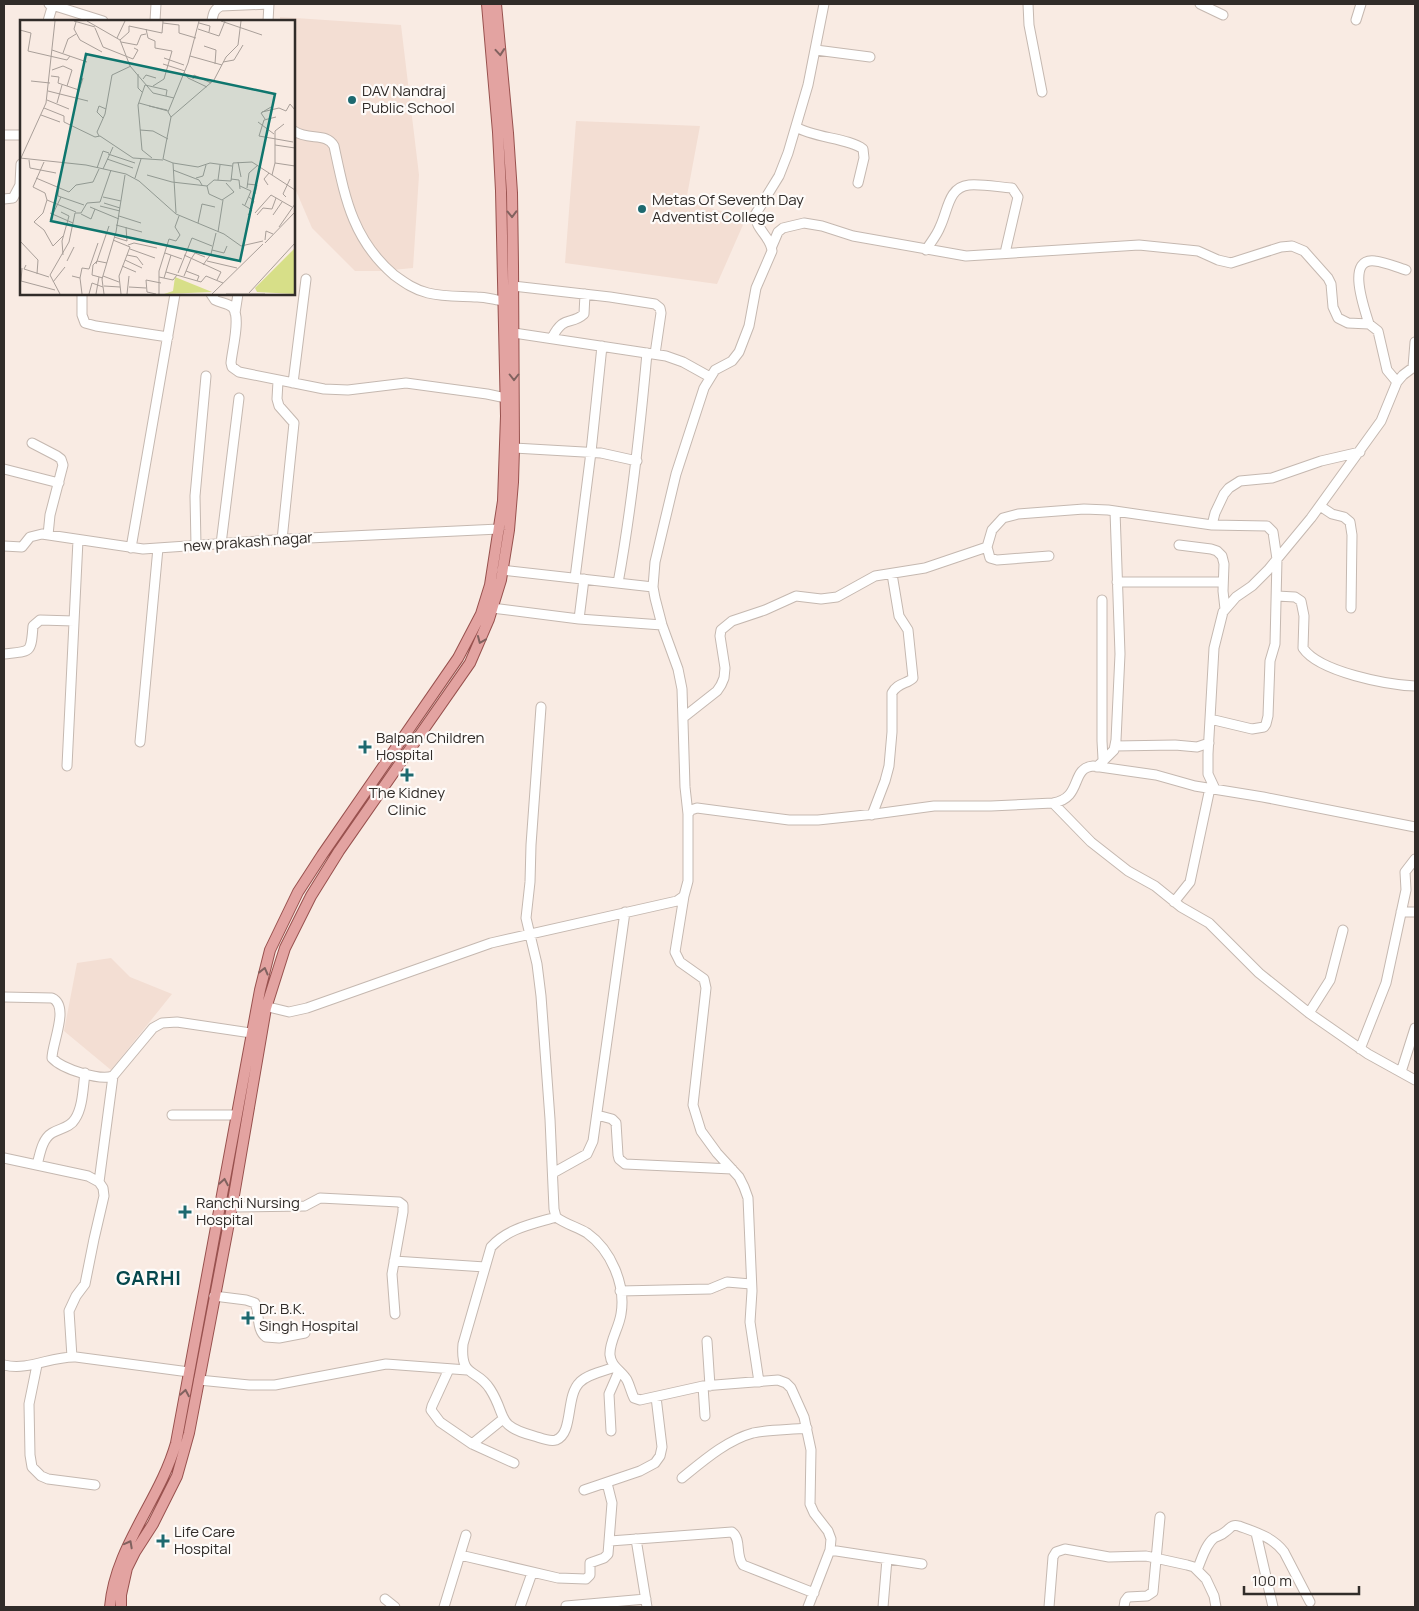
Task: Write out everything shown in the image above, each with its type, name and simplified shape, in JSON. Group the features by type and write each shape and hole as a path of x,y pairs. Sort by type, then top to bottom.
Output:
{"main road":[{"path":"262,1006 285,948 311,896 339,851 470,663 483,636 496,599 512,501 514,448 504,301 498,132 487,4"},
{"path":"121,1607 121,1595 127,1568 157,1516 177,1476 190,1433 232,1207 270,950 298,892 467,643 487,598 494,569 504,480 514,333 511,184 496,4"},
{"path":"110,1607 119,1566 160,1486 173,1453 236,1115 257,1033"}],"street":[{"path":"48,20 51,4 100,20"},
{"path":"155,20 156,4"},
{"path":"212,20 217,7 269,4 268,20"},
{"path":"772,246 758,227 755,215 781,170 796,128 816,50 824,4"},
{"path":"1028,4 1029,26 1042,92"},
{"path":"1200,4 1223,14"},
{"path":"1356,20 1362,4"},
{"path":"816,50 870,57"},
{"path":"796,128 809,134 855,145 863,149 864,158 858,183"},
{"path":"295,132 306,137 328,138 332,141 345,196 360,234 366,245 380,261 402,281 416,290 437,295 480,297 504,301"},
{"path":"4,135 20,135"},
{"path":"4,199 13,198 20,184"},
{"path":"926,250 942,225 952,196 957,190 970,185 1012,188 1016,192 1018,197 1005,253"},
{"path":"759,1382 750,1322 751,1284 748,1198 744,1187 732,1169 717,1153 701,1131 693,1105 706,988 704,979 680,962 675,952 688,881 688,814 685,787 684,718 680,677 662,625 653,587 655,562 676,474 688,435 710,377 715,370 732,361 739,352 749,326 756,288 778,232 783,228 804,224 822,226 844,234 966,256 1145,245 1198,251 1218,260 1231,263 1282,247 1292,246 1304,251 1328,278 1331,284 1333,307 1338,318 1348,323 1369,324 1378,331 1387,370 1397,382"},
{"path":"1369,324 1359,279 1359,270 1363,264 1375,260 1406,270"},
{"path":"293,383 306,279"},
{"path":"513,286 656,304 660,308 661,313 651,354 629,523 618,583"},
{"path":"552,338 567,320 584,314 585,294"},
{"path":"82,295 82,315 85,322 96,326 168,337"},
{"path":"132,548 175,295"},
{"path":"212,295 214,300 233,308 235,313"},
{"path":"238,295 235,313 236,325 231,356 232,368 240,372 278,381 335,390 406,384 510,399"},
{"path":"514,333 676,359 710,377"},
{"path":"1174,902 1190,882 1212,788 1208,774 1208,743 1214,648 1221,617 1225,609 1236,597 1259,580 1278,559 1360,452 1385,414 1397,382 1414,366 1415,342"},
{"path":"579,618 579,579 602,346"},
{"path":"196,545 194,496 206,376"},
{"path":"278,381 279,406 294,422 282,540"},
{"path":"221,544 238,398"},
{"path":"32,442 61,459 62,471 50,516 48,535"},
{"path":"514,448 591,452 636,461"},
{"path":"1212,525 1215,513 1224,494 1240,480 1272,478 1321,461 1360,452"},
{"path":"4,469 59,483"},
{"path":"1320,506 1332,514 1344,517 1350,522 1352,535 1351,608"},
{"path":"1049,556 997,560 990,558 987,547 992,530 1003,518 1090,508 1212,525 1267,526 1270,528 1273,532 1278,559 1276,644 1270,661 1266,724 1264,727 1252,729 1210,720"},
{"path":"1097,767 1114,750 1115,746 1120,654 1115,511"},
{"name":"new prakash nagar","path":"4,546 22,547 34,535 48,535 132,548 158,548 499,529"},
{"path":"67,766 78,540"},
{"path":"1179,545 1211,549 1220,553 1224,564 1225,609"},
{"path":"684,718 717,691 721,685 725,668 720,636 721,630 726,625 796,596 821,599 837,597 868,578 924,568 987,547"},
{"path":"140,742 158,548"},
{"path":"502,570 653,587"},
{"path":"872,815 889,766 892,732 892,693 902,683 911,680 913,674 908,630 899,616 892,574"},
{"path":"1117,582 1223,582"},
{"path":"1277,596 1295,598 1302,601 1304,616 1303,648 1310,656 1323,664 1353,675 1388,683 1415,686"},
{"path":"1102,600 1103,759"},
{"path":"492,608 662,625"},
{"path":"4,654 29,650 32,646 33,626 40,620 74,621"},
{"path":"541,707 526,918 537,964 541,1003 556,1217"},
{"path":"1115,746 1175,745 1197,747 1208,743"},
{"path":"688,814 691,810 704,808 789,820 825,819 872,815 934,806 991,806 1053,802 1060,801 1072,793 1082,770 1086,767 1097,767 1156,775 1182,783 1415,827"},
{"path":"1053,802 1091,842 1128,871 1155,886 1174,902 1209,923 1259,973 1309,1013 1360,1049 1415,1080"},
{"path":"1360,1049 1386,983 1406,890 1405,872 1415,859"},
{"path":"262,1006 289,1012 307,1008 482,946 670,903 684,896"},
{"path":"553,1172 587,1154 593,1141 625,912"},
{"path":"1401,912 1415,912"},
{"path":"1309,1013 1330,980 1343,930"},
{"path":"4,997 52,998 57,1000 60,1005 60,1014 52,1058 62,1066 102,1078 113,1076"},
{"path":"72,1357 69,1311 76,1296 85,1284 104,1196 100,1182 113,1076 152,1028 162,1023 177,1022 257,1033"},
{"path":"1401,1072 1415,1028"},
{"path":"37,1164 46,1138 70,1125 76,1118 86,1073"},
{"path":"172,1115 236,1115"},
{"path":"597,1115 616,1123 618,1155 625,1164 732,1169"},
{"path":"4,1158 88,1176 100,1182"},
{"path":"232,1207 305,1206 320,1198 399,1202 403,1205 403,1212 392,1282 395,1314"},
{"path":"617,1369 585,1378 579,1383 572,1394 566,1431 557,1440 551,1441 518,1432 509,1426 503,1419 490,1388 467,1370 463,1361 463,1344 491,1247 504,1235 514,1230 556,1217 588,1234 608,1255 614,1265 622,1310 610,1354 617,1369 627,1380 634,1398 640,1400 706,1386 778,1380 786,1382 791,1388 807,1428 811,1450 810,1504 814,1513 830,1534 832,1543 808,1607"},
{"path":"394,1261 485,1267"},
{"path":"620,1291 710,1289 727,1282 751,1284"},
{"path":"214,1296 255,1303 261,1330 266,1337 279,1338 305,1333"},
{"path":"706,1416 707,1341"},
{"path":"4,1365 17,1367 37,1365 58,1358 72,1357 189,1372"},
{"path":"37,1365 29,1404 32,1467 41,1476 48,1479 95,1485"},
{"path":"199,1380 260,1386 275,1385 381,1365 467,1370"},
{"path":"448,1369 431,1410 440,1422 472,1444 514,1463"},
{"path":"611,1430 609,1394 617,1369"},
{"path":"584,1490 648,1468 655,1463 660,1456 662,1447 656,1397"},
{"path":"472,1444 503,1419"},
{"path":"682,1478 697,1465 742,1437 755,1433 807,1428"},
{"path":"460,1555 532,1573 565,1579 586,1579 590,1575 590,1562 608,1556 612,1503 607,1483"},
{"path":"1124,1607 1128,1597 1147,1596 1153,1592 1160,1517"},
{"path":"1197,1570 1207,1546 1230,1527 1234,1525 1239,1526 1279,1545 1310,1602"},
{"path":"610,1542 732,1532 737,1537 738,1558 742,1565 814,1593"},
{"path":"1256,1533 1273,1607"},
{"path":"446,1607 466,1535"},
{"path":"566,1606 646,1603 636,1539"},
{"path":"830,1550 922,1564"},
{"path":"1049,1607 1054,1557 1056,1552 1060,1550 1109,1556 1157,1558 1187,1565 1197,1570 1206,1579 1214,1596 1216,1607"},
{"path":"883,1607 887,1559"},
{"path":"520,1607 532,1573"},
{"path":"385,1600 395,1607"}],"shaded area":[{"name":"DAV Nandraj Public School","path":"280,17 401,25 419,175 413,268 355,271 312,228 295,188 295,20 280,20"},
{"name":"Metas Of Seventh Day Adventist College","path":"576,121 700,126 686,201 746,218 717,284 565,263"},
{"path":"111,958 130,977 172,994 111,1070 64,1031 77,963"}],"place":[{"name":"DAV Nandraj Public School","path":"352,100"},
{"name":"Metas Of Seventh Day Adventist College","path":"642,209"},
{"name":"Balpan Children Hospital","path":"365,747"},
{"name":"The Kidney Clinic","path":"407,775"},
{"name":"Ranchi Nursing Hospital","path":"185,1212"},
{"name":"Dr. B.K. Singh Hospital","path":"248,1318"},
{"name":"Life Care Hospital","path":"163,1541"}],"district":[{"name":"GARHI","path":"149,1278"}]}
